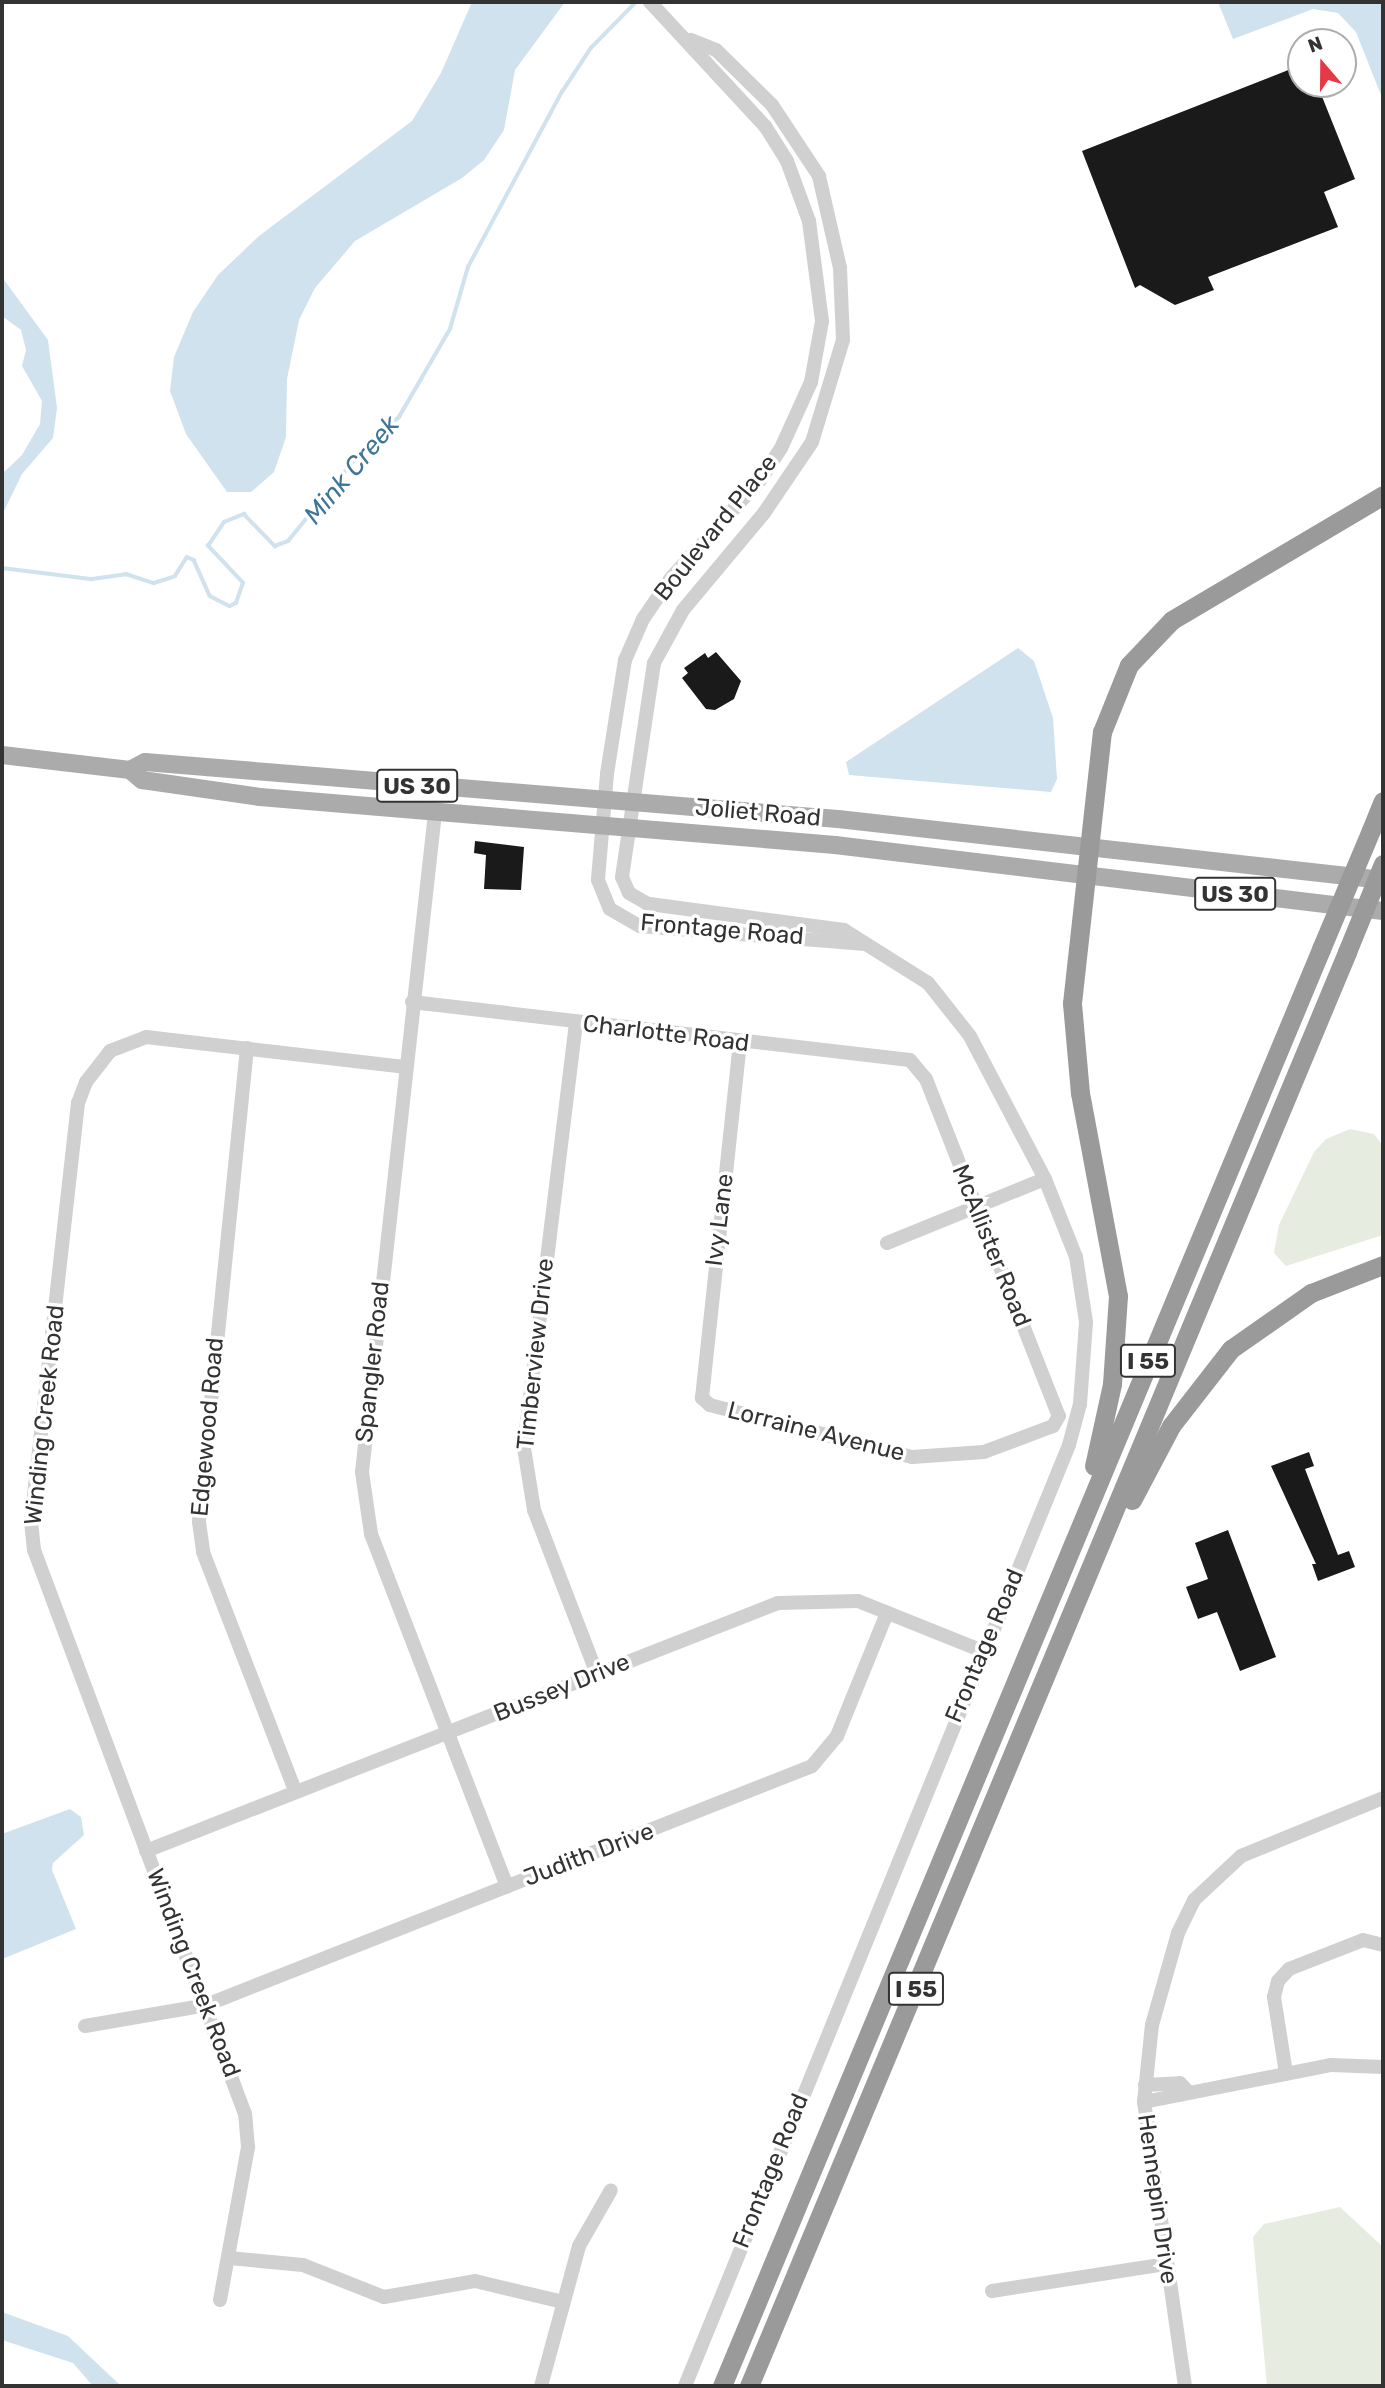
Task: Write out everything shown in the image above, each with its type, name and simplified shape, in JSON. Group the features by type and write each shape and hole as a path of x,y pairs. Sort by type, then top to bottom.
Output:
{"highway":[{"path":"1082,1517 1112,1384 1118,1296 1075,1046 1075,961 1091,845 1102,732 1115,691 1148,642 1190,607 1383,495"},
{"name":"I 55","path":"722,2386 1082,1517 1383,801"},
{"name":"I 55","path":"749,2386 1083,1591 1383,864"},
{"path":"1083,1591 1171,1426 1231,1349 1311,1293 1383,1265"}],"main road":[{"name":"Joliet Road","path":"2,755 130,770 142,780 251,796 835,845 1383,911"},
{"name":"Joliet Road","path":"130,770 145,762 604,802 838,819 1091,845 1383,880"}],"street":[{"path":"652,3 691,40"},
{"name":"Boulevard Place","path":"630,804 648,690 665,639 791,477 828,401 844,316 832,217 819,176 772,105 716,50 691,40"},
{"name":"Boulevard Place","path":"604,802 625,660 643,620 671,578 760,480 781,449 811,382 822,321 809,220 802,192 765,126 703,64 691,40"},
{"path":"809,220 832,217"},
{"name":"Frontage Road","path":"604,802 598,880 610,909 624,919 640,926 862,944"},
{"name":"Frontage Road","path":"630,804 622,877 629,893 648,904 844,930 862,944 908,967 950,1006 1045,1179 1076,1257 1086,1322 1080,1404 1069,1445 685,2386"},
{"name":"Spangler Road","path":"435,813 404,1067 362,1472 371,1534 507,1887"},
{"name":"Charlotte Road","path":"412,1002 740,1043 911,1060 918,1066"},
{"name":"Timberview Drive","path":"576,1023 524,1448 534,1510 597,1674"},
{"name":"Winding Creek Road","path":"220,2300 248,2147 237,2085 34,1550 31,1522 79,1103 97,1064 127,1042 146,1037 404,1067"},
{"name":"Ivy Lane","path":"702,1398 740,1043"},
{"name":"Edgewood Road","path":"247,1048 198,1522 204,1552 295,1791"},
{"name":"McAllister Road","path":"918,1066 1059,1416 1054,1426"},
{"path":"887,1243 1045,1179"},
{"name":"Lorraine Avenue","path":"702,1398 710,1405 912,1457 984,1452 1054,1426"},
{"name":"Bussey Drive","path":"146,1851 778,1602 858,1601 983,1651"},
{"name":"Judith Drive","path":"85,2026 206,2005 812,1766 837,1735 887,1612"},
{"name":"Hennepin Drive","path":"1185,2386 1144,2102 1152,2025 1178,1933 1208,1884 1273,1840 1383,1798"},
{"path":"1286,2073 1274,1997 1278,1981 1289,1969 1363,1940 1383,1945"},
{"path":"1144,2102 1177,2100 1188,2092 1331,2065 1383,2067"},
{"path":"1145,2085 1180,2084 1188,2092"},
{"path":"541,2386 579,2246 611,2190"},
{"path":"229,2258 303,2265 384,2297 475,2281 563,2302"},
{"path":"992,2291 1167,2264"}],"shaded area":[{"path":"1350,1129 1374,1134 1383,1146 1383,1235 1286,1266 1274,1253 1279,1225 1314,1152 1326,1139"},
{"path":"1340,2207 1383,2247 1383,2386 1267,2386 1253,2237 1264,2224"}],"water":[{"path":"472,2 565,2 515,70 504,130 484,160 462,178 355,241 315,288 299,320 287,379 286,437 274,472 251,492 227,492 186,434 170,391 174,357 193,312 218,275 259,236 412,121 441,73"},
{"path":"1218,2 1383,2 1383,100 1357,35 1357,28 1352,28 1338,13 1313,9 1233,39"},
{"path":"2,277 48,340 57,408 53,438 22,474 2,515 2,474 22,455 40,424 42,401 22,366 26,350 21,330 2,316"},
{"path":"1018,648 1034,661 1053,718 1057,779 1051,792 849,775 846,762"},
{"path":"70,1809 81,1817 84,1835 53,1863 52,1870 76,1929 2,1959 2,1834"},
{"path":"2,2312 68,2336 121,2386 93,2386 73,2363 2,2340"}],"building":[{"path":"1287,70 1287,98 1323,98 1355,179 1324,192 1338,227 1208,277 1214,290 1175,305 1140,285 1135,288 1082,151"},
{"path":"716,652 741,681 734,699 715,710 706,709 682,678 688,673 684,668 705,653 708,658"},
{"path":"475,841 524,847 521,890 484,889 486,855 474,853"},
{"path":"1309,1452 1314,1466 1305,1469 1338,1555 1349,1551 1355,1567 1318,1581 1312,1564 1316,1564 1271,1466"},
{"path":"1228,1530 1276,1657 1240,1671 1217,1612 1198,1619 1186,1587 1208,1579 1195,1543"}],"waterway":[{"name":"Mink Creek","path":"2,568 92,579 126,574 154,583 175,576 187,557 194,560 210,596 230,606 236,603 243,583 208,546 224,522 244,514 275,546 288,541 376,434 399,417 450,329 468,267 562,92 591,48 636,2"}]}
